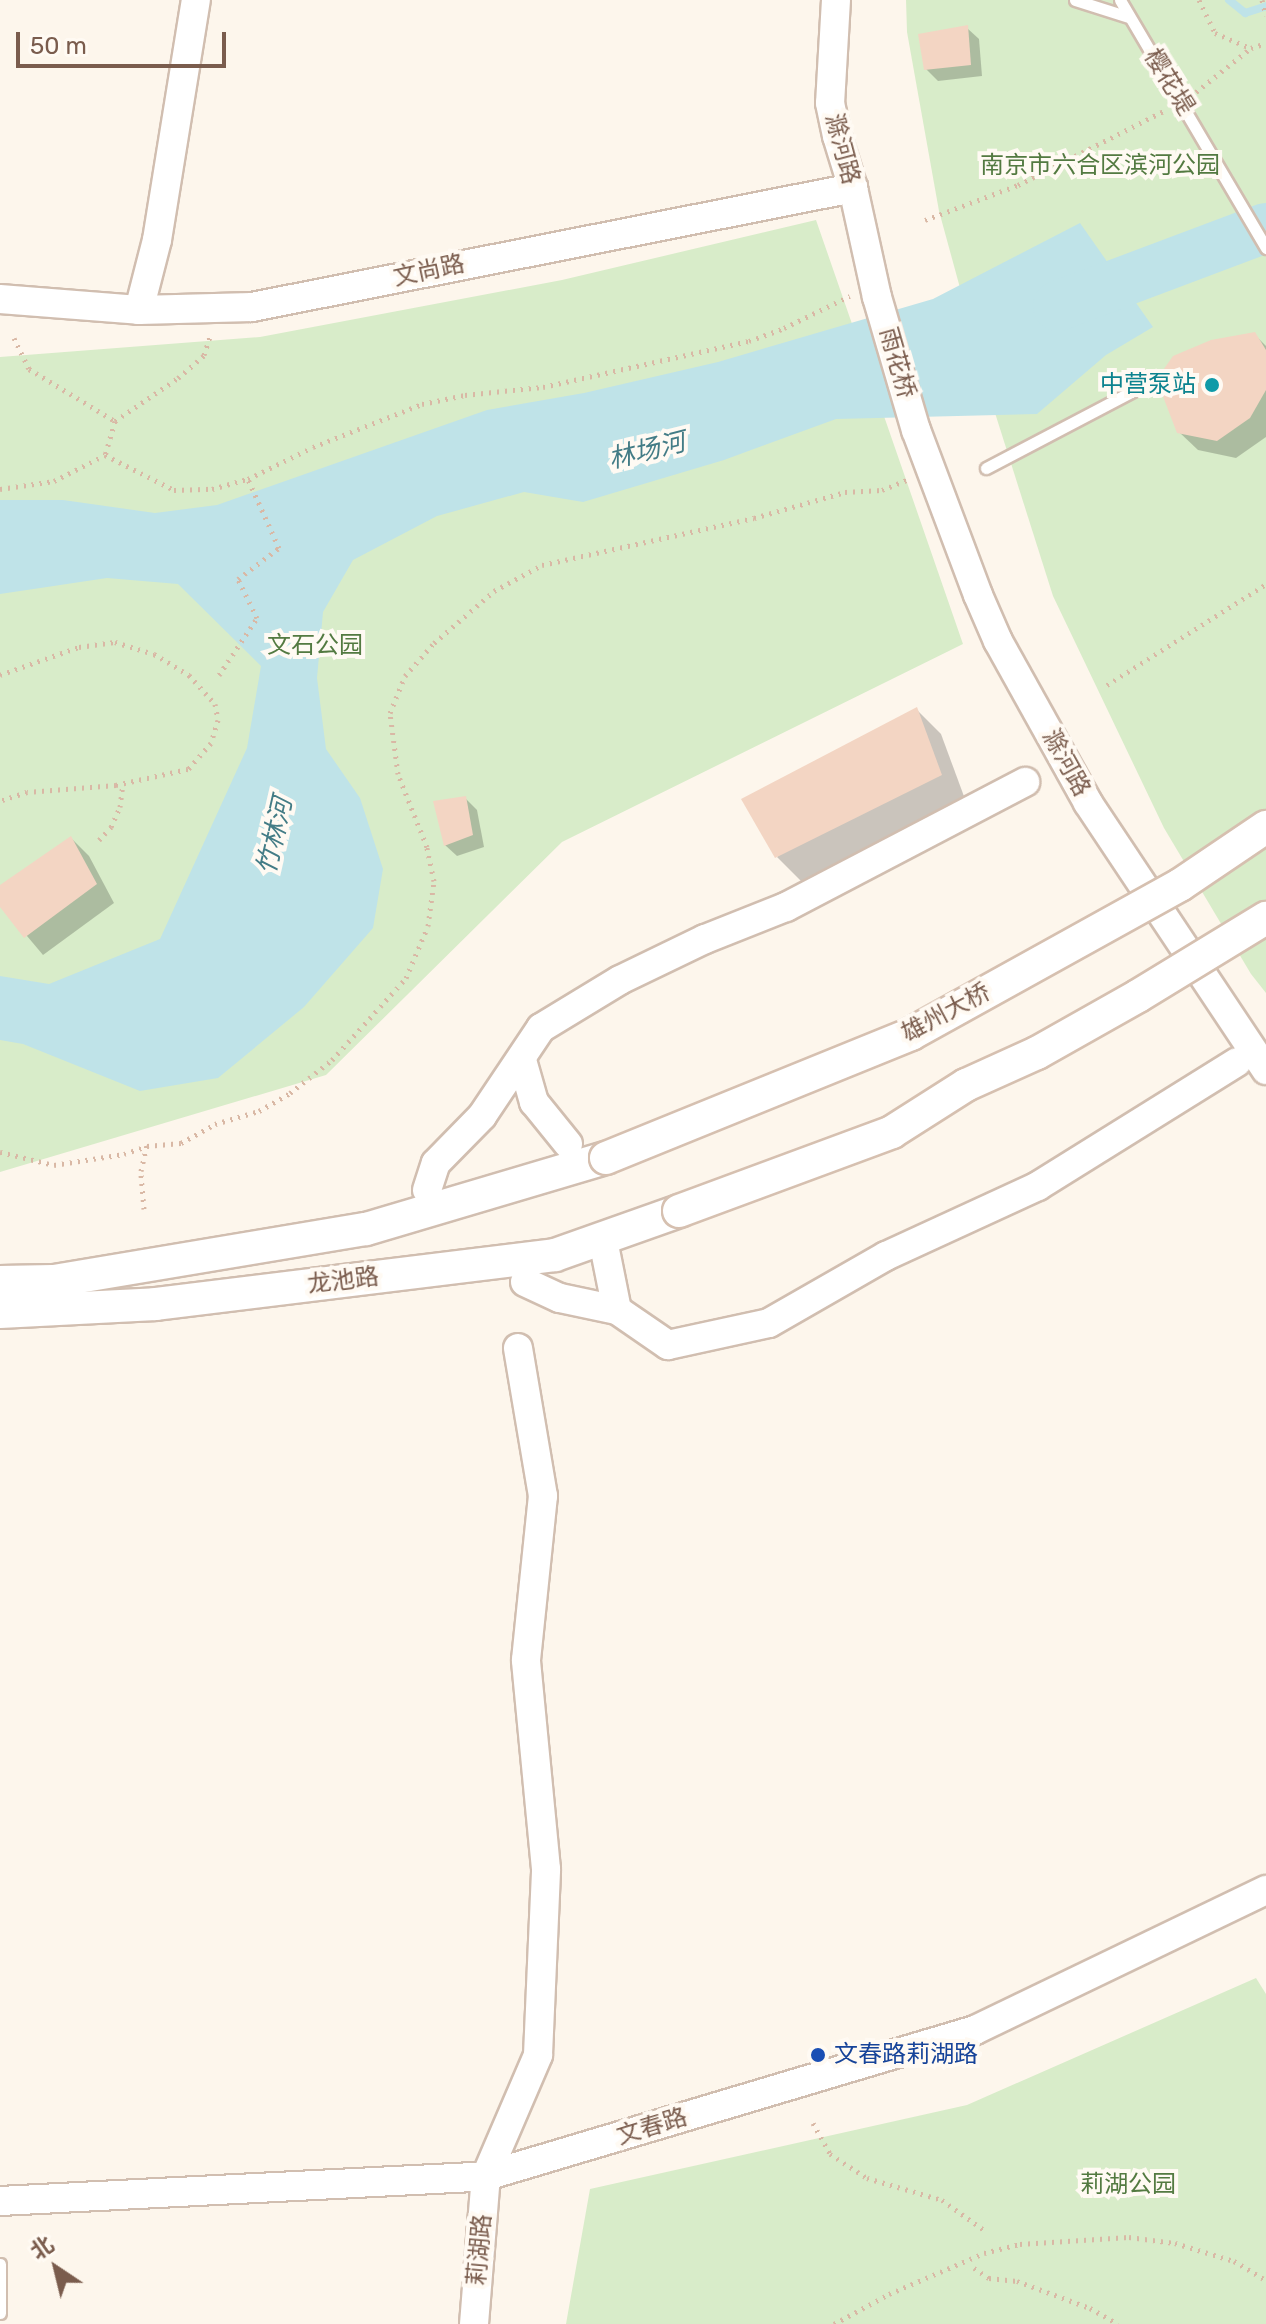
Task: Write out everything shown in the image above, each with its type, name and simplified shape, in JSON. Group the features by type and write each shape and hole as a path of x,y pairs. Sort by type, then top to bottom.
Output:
{"main road":[{"name":"雄州大桥","path":"606,1158 911,1034 1180,885 1266,827"},
{"name":"龙池路","path":"0,1312 156,1304 555,1255 892,1132 966,1085 1037,1053 1138,996 1266,918"},
{"name":"龙池路","path":"0,1282 54,1281 366,1229 606,1158"}],"street":[{"path":"139,310 157,240 196,0"},
{"name":"滁河路","path":"836,0 830,103 853,188 868,294"},
{"name":"文尚路","path":"0,299 139,310 252,307 853,188"},
{"name":"雨花桥","path":"868,294 916,430"},
{"name":"滁河路","path":"916,430 998,641 1088,803 1266,1070"},
{"path":"427,1190 436,1163 482,1116 541,1028 620,980 705,939 786,907 1025,782"},
{"path":"522,1060 534,1102 568,1144"},
{"path":"525,1282 560,1298 617,1310 668,1345 769,1323 886,1256 1038,1186 1237,1062"},
{"path":"604,1245 617,1310"},
{"name":"莉湖路","path":"474,2324 486,2176 538,2055 546,1869 526,1660 543,1496 518,1348"},
{"name":"文春路","path":"0,2201 486,2176 975,2030 1266,1890"}],"lane":[{"path":"1075,0 1129,17"},
{"name":"樱花堤","path":"1120,0 1266,248"},
{"path":"986,468 1152,381"},
{"path":"0,2264 0,2313"}],"path":[{"path":"1199,0 1215,33 1251,48"},
{"path":"1262,0 1266,15"},
{"path":"1188,98 1251,48 1266,43"},
{"path":"925,220 1018,185 1117,138 1175,105"},
{"path":"105,455 174,490 212,489 248,479 313,447 422,404 629,370 749,341 868,294"},
{"path":"0,489 54,481 105,455 115,421 178,378 204,355 212,329"},
{"path":"14,338 29,369 115,421"},
{"path":"0,1152 54,1165 124,1154 147,1146 181,1143 215,1124 259,1111 290,1093 332,1060 406,978 428,926 434,881 427,847 398,774 390,713 405,676 469,611 509,580 542,565 754,518 845,492 882,490 920,476"},
{"path":"219,675 257,618 238,579 279,548 248,479"},
{"path":"1107,685 1266,584"},
{"path":"0,675 79,647 115,642 154,654 189,675 215,704 218,720 211,743 188,769 116,785 27,792 0,801"},
{"path":"99,840 111,827 120,807 124,781"},
{"path":"144,1209 141,1171 147,1146"},
{"path":"813,2123 830,2154 867,2178 942,2200 984,2230"},
{"path":"834,2324 889,2294 984,2253 1020,2244 1129,2237 1175,2243 1234,2261 1266,2280"},
{"path":"974,2268 989,2278 1017,2281 1090,2308 1118,2324"}],"green space":[{"name":"南京市六合区滨河公园","path":"906,0 1266,0 1266,993 1251,974 1164,828 1053,596 989,394 939,211 907,32"},
{"name":"文石公园","path":"816,220 963,644 562,842 326,1075 0,1172 0,357 260,337 562,280"},
{"name":"莉湖公园","path":"1256,1978 1266,1994 1266,2324 566,2324 590,2189 967,2105"}],"water":[{"name":"竹林河","path":"1080,223 1153,327 1106,355 1037,414 836,419 724,460 583,502 524,492 437,516 353,560 323,612 317,678 326,749 360,798 383,869 373,928 304,1007 218,1078 140,1091 23,1044 0,1040 0,976 49,984 160,939 247,748 261,666 178,584 107,578 0,594 0,500 63,500 155,513 217,505 487,410 584,393 718,362 933,299"}],"building":[{"path":"968,25 971,65 924,70 918,34"},
{"name":"中营泵站","path":"1255,332 1266,350 1266,390 1250,418 1217,441 1177,433 1159,386 1159,376 1173,356 1211,340"},
{"path":"917,707 942,775 775,858 741,799"},
{"path":"466,796 473,835 444,846 433,801"},
{"path":"71,836 97,884 24,938 0,907 0,885"}],"waterway":[{"path":"1229,0 1245,13 1266,6"},
{"name":"林场河","path":"1058,306 1266,228"}],"place":[{"name":"中营泵站","path":"1212,385"},
{"name":"文春路莉湖路","path":"818,2055"}]}
